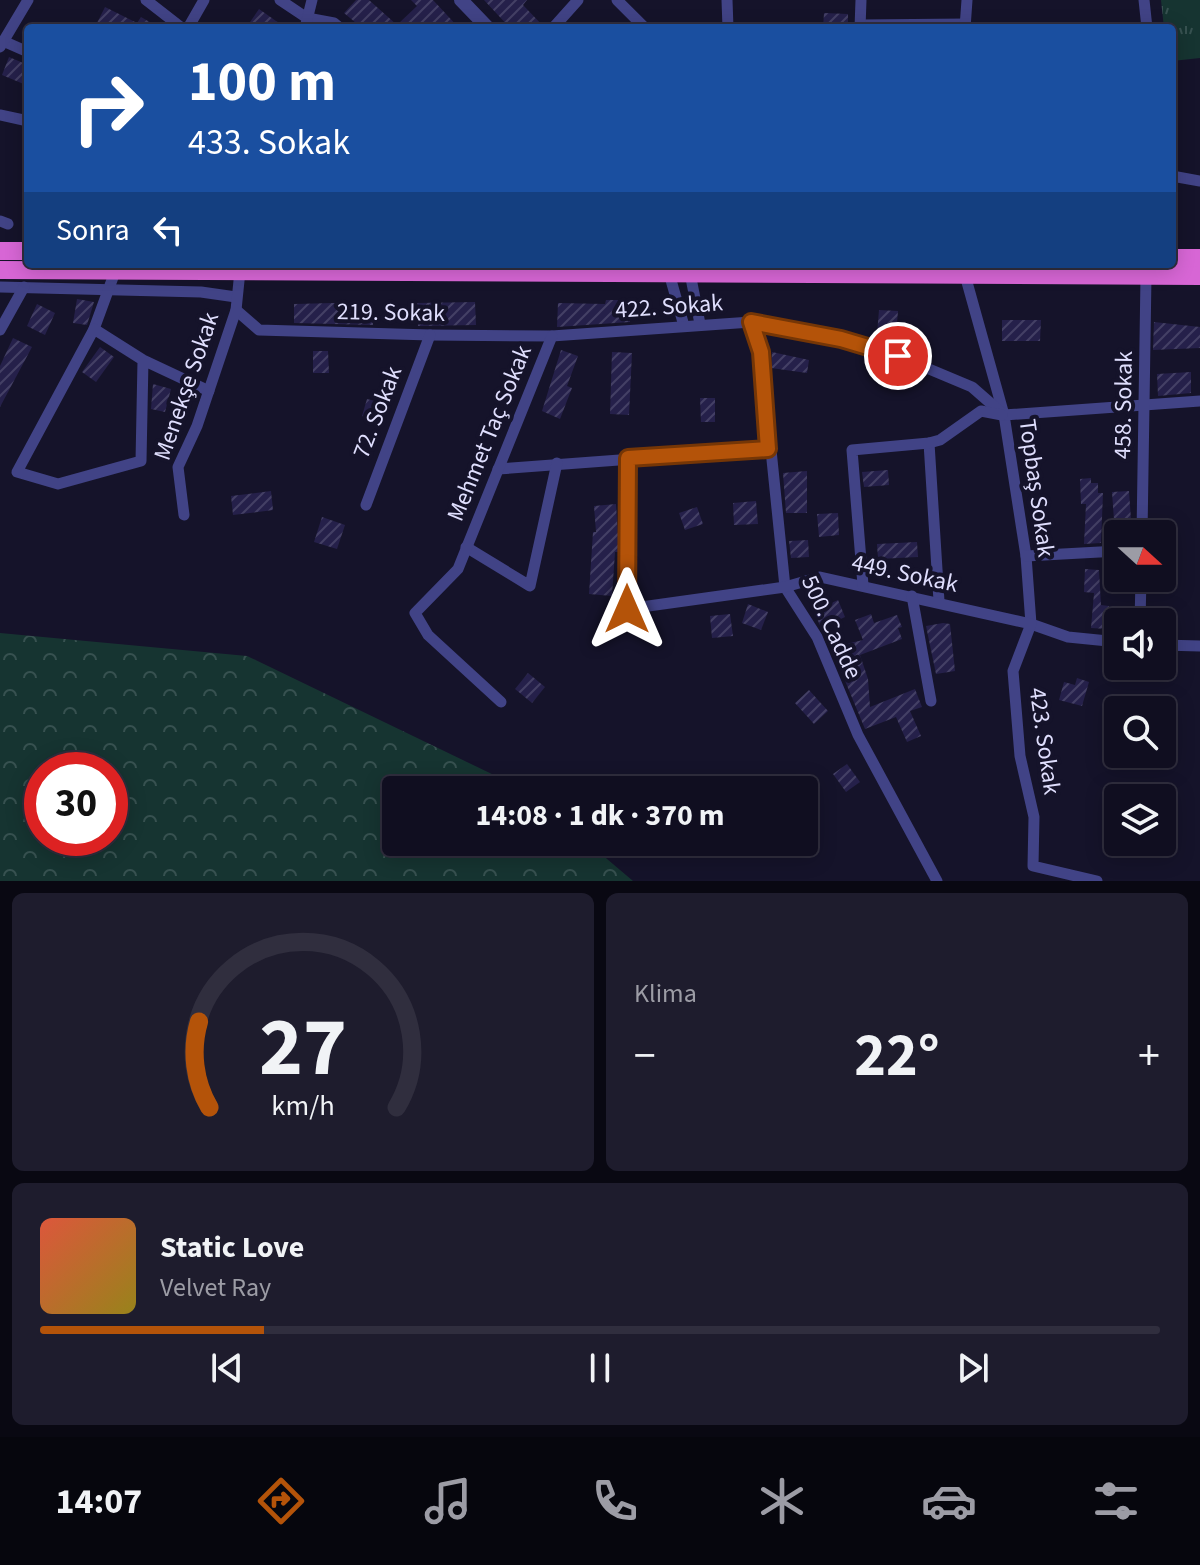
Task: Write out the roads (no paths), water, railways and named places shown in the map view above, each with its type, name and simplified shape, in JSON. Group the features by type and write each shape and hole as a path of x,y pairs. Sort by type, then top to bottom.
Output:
{"highway":[{"path":"0,251 24,251"},
{"path":"1176,258 1200,258"},
{"path":"0,270 690,269 1200,276"}],"street":[{"path":"24,51 2,44 28,0"},
{"path":"146,0 177,24"},
{"path":"190,24 204,0"},
{"path":"280,0 306,23 335,24"},
{"path":"306,23 312,0"},
{"path":"461,0 484,24"},
{"path":"557,24 578,0"},
{"path":"617,0 641,24"},
{"path":"727,0 728,24"},
{"path":"860,24 861,0"},
{"path":"966,24 967,0"},
{"path":"1144,0 1147,24"},
{"path":"0,115 24,120"},
{"path":"1176,177 1200,181"},
{"path":"116,269 94,329 17,472 58,484 141,461 143,360"},
{"path":"669,269 684,326"},
{"path":"690,269 700,324"},
{"name":"Menekşe Sokak","path":"184,515 179,499 178,467 209,391 236,310 240,271"},
{"name":"Topbaş Sokak","path":"965,275 1004,415 1026,556 1031,624"},
{"name":"458. Sokak","path":"1142,520 1146,276"},
{"path":"0,287 111,289 236,297"},
{"path":"0,330 24,287"},
{"name":"219. Sokak","path":"236,310 259,330 552,336"},
{"name":"422. Sokak","path":"552,336 751,322 841,339 898,356 972,387 1004,415"},
{"name":"500. Cadde","path":"751,322 761,352 768,449 785,587 817,637 858,735 937,881"},
{"path":"94,329 143,360 209,391"},
{"name":"72. Sokak","path":"366,505 430,335"},
{"name":"Mehmet Taç Sokak","path":"501,702 428,635 415,613 458,569 552,336"},
{"path":"863,585 852,450 940,440 981,411 1004,415 1200,401"},
{"path":"929,443 939,601"},
{"path":"498,469 768,449"},
{"name":"449. Sokak","path":"628,458 627,609 785,587 820,577 939,601 1031,624"},
{"path":"466,547 530,586 557,463"},
{"path":"1026,556 1104,552"},
{"path":"912,596 931,701"},
{"path":"1031,624 1068,637 1104,641"},
{"name":"423. Sokak","path":"1031,624 1013,671 1020,756 1034,817 1033,866 1097,881"},
{"path":"1176,645 1200,646"}]}
